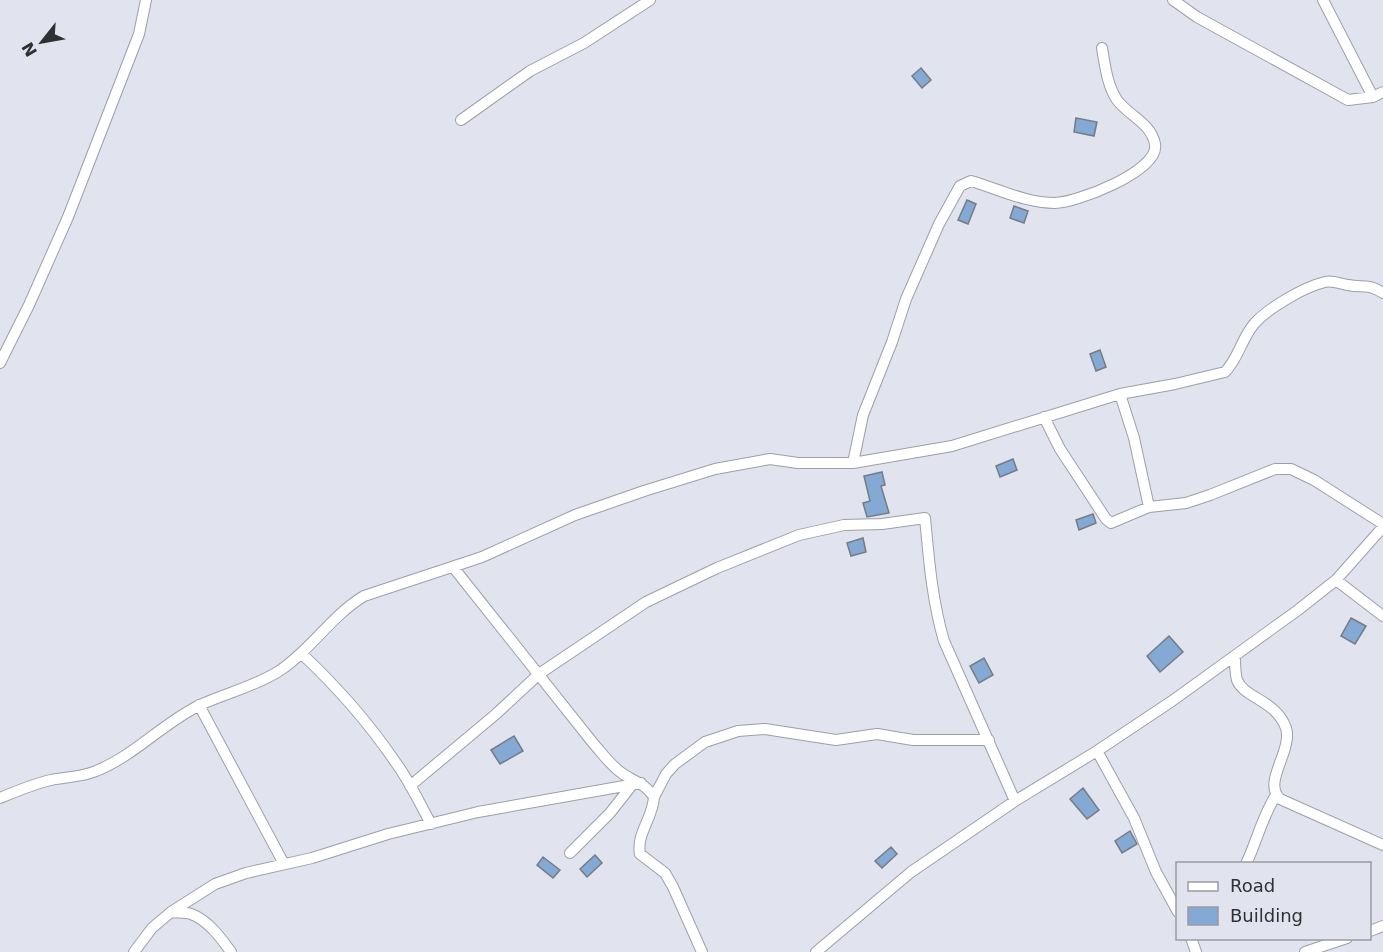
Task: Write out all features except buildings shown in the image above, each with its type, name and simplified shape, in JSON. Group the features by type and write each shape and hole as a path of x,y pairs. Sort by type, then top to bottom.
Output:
{"street":[{"path":"0,363 29,305 68,217 139,34 146,0"},
{"path":"462,120 531,71 584,43 650,0"},
{"path":"1173,0 1197,17 1335,95 1348,100 1378,95 1323,0"},
{"path":"853,463 864,415 906,299 939,224 960,186 971,181 1038,202 1056,203 1077,200 1134,173 1147,164 1154,154 1156,147 1144,123 1118,101 1112,91 1102,48"},
{"path":"0,798 51,780 75,777 104,768 199,705 249,687 278,671 302,654 329,624 352,603 364,596 482,557 575,515 715,469 770,459 798,463 853,463 952,446 1120,394 1225,372 1252,326 1278,304 1325,282 1333,281 1350,286 1364,285 1383,293"},
{"path":"1120,394 1134,438 1149,507"},
{"path":"816,952 911,872 1015,801 1096,751 1235,656 1336,580 1383,526 1314,480 1291,469 1275,469 1186,503 1149,507 1114,523 1108,521 1060,448 1044,417"},
{"path":"410,786 496,714 539,674 646,602 717,568 799,535 844,525 882,524 925,518 931,588 944,641 1015,801"},
{"path":"453,567 592,743 624,775 637,784 648,787 654,797"},
{"path":"1336,580 1383,616"},
{"path":"302,654 368,723 398,764 431,824"},
{"path":"1235,656 1237,680 1248,692 1274,709 1287,732 1284,755 1274,782 1276,795 1261,822 1247,862"},
{"path":"199,705 284,864"},
{"path":"702,952 665,873 640,854 638,844 650,819 654,797 666,774 675,764 705,742 738,731 765,729 836,740 877,734 913,740 989,741"},
{"path":"1096,751 1134,818 1156,872 1176,908"},
{"path":"134,952 152,928 171,912 215,884 246,873 312,858 388,834 478,812 637,784"},
{"path":"570,853 637,784"},
{"path":"1276,795 1383,845"},
{"path":"171,912 192,914 209,926 231,952"},
{"path":"1305,952 1344,940"}]}
